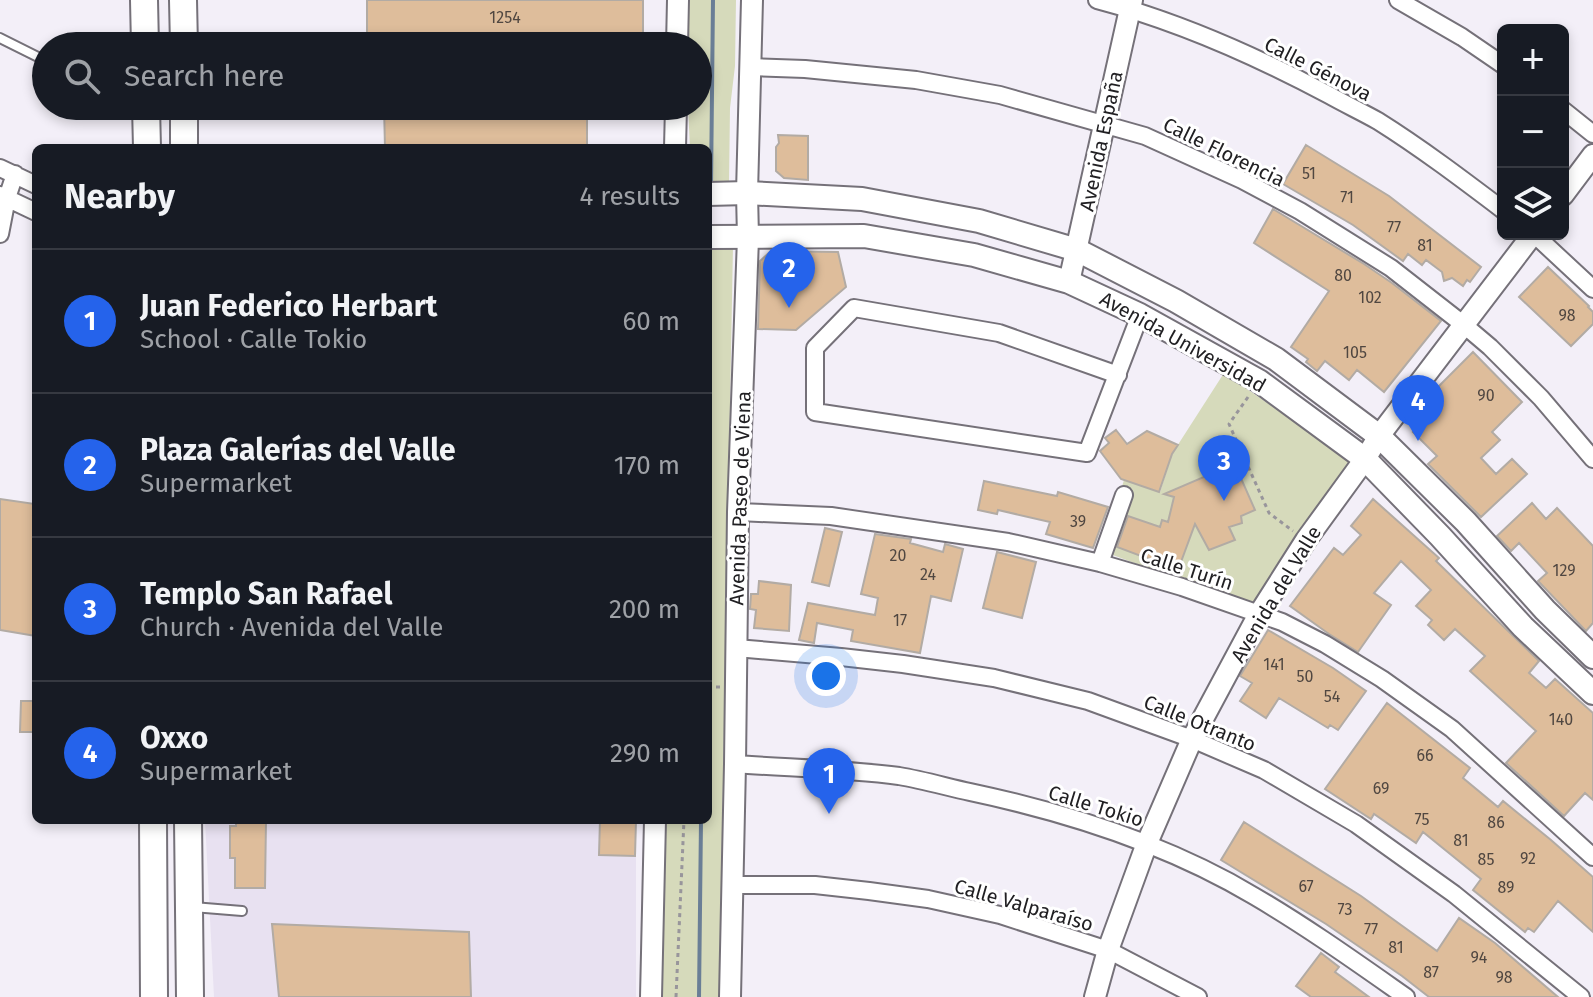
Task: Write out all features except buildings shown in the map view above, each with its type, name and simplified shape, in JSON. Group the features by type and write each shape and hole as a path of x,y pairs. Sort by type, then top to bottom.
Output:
{"highway":[{"path":"144,0 145,32"},
{"path":"183,0 184,32"},
{"path":"146,120 147,144"},
{"path":"184,120 184,144"},
{"path":"153,824 154,997"},
{"path":"188,824 190,997"},
{"path":"154,908 188,907"}],"main road":[{"name":"Avenida Universidad","path":"728,194 862,199 979,221 1077,250 1176,301 1276,359 1379,436 1466,522 1545,610 1593,657"},
{"name":"Avenida Universidad","path":"728,238 864,236 974,255 1069,282 1140,315 1259,381 1365,459 1523,627 1593,693"}],"street":[{"path":"677,32 678,0"},
{"name":"Avenida Paseo de Viena","path":"730,997 738,512 728,194 750,67 752,0"},
{"name":"Calle Génova","path":"1097,0 1131,4 1288,73 1378,121 1497,206"},
{"path":"1398,0 1497,61"},
{"name":"Avenida España","path":"1069,282 1131,4"},
{"name":"Calle Florencia","path":"750,67 916,80 1000,95 1145,136 1242,180 1300,211 1391,268 1464,325 1541,398 1593,459"},
{"path":"1569,115 1593,134"},
{"path":"675,144 676,120"},
{"path":"1569,187 1593,155"},
{"path":"0,234 8,171 32,183"},
{"path":"4,197 32,210"},
{"name":"Avenida del Valle","path":"1095,997 1108,950 1147,843 1192,739 1259,614 1379,436 1529,240"},
{"path":"1540,240 1593,289"},
{"path":"1118,375 999,333 854,308 815,348 815,412 1087,453 1118,375 1140,315"},
{"path":"1100,563 1124,495"},
{"name":"Calle Turín","path":"738,512 802,513 885,522 1008,542 1100,563 1182,587 1282,622 1382,679 1452,729 1593,857"},
{"name":"Calle Otranto","path":"736,648 857,659 994,678 1088,701 1192,739 1264,770 1356,824 1454,894 1581,997"},
{"name":"Calle Tokio","path":"735,764 900,777 994,797 1088,822 1147,843 1253,895 1406,997"},
{"path":"651,997 655,824"},
{"name":"Calle Valparaíso","path":"733,885 815,885 928,899 1000,915 1108,950 1198,997"}],"lane":[{"path":"0,38 32,54"},
{"path":"188,907 242,911"}],"path":[{"path":"1259,381 1229,424 1269,513 1306,540"},
{"path":"712,687 721,687"},
{"path":"676,997 684,824"}],"shaded area":[{"path":"205,824 636,824 636,997 214,997"}],"green space":[{"path":"686,0 736,0 729,183 712,182 712,144 690,144 689,120 712,120 712,32 686,32"},
{"path":"712,245 733,246 719,997 659,997 663,824 712,824"},
{"path":"1224,373 1351,461 1253,607 1102,551 1124,480 1160,492 1172,454"}],"waterway":[{"path":"712,92 713,0"},
{"path":"711,144 712,120"},
{"path":"699,997 701,824"}],"place":[{"name":"Plaza Galerías del Valle","path":"789,308"},
{"name":"Oxxo","path":"1418,441"},
{"name":"Templo San Rafael","path":"1224,501"},
{"name":"Juan Federico Herbart","path":"829,814"}]}
